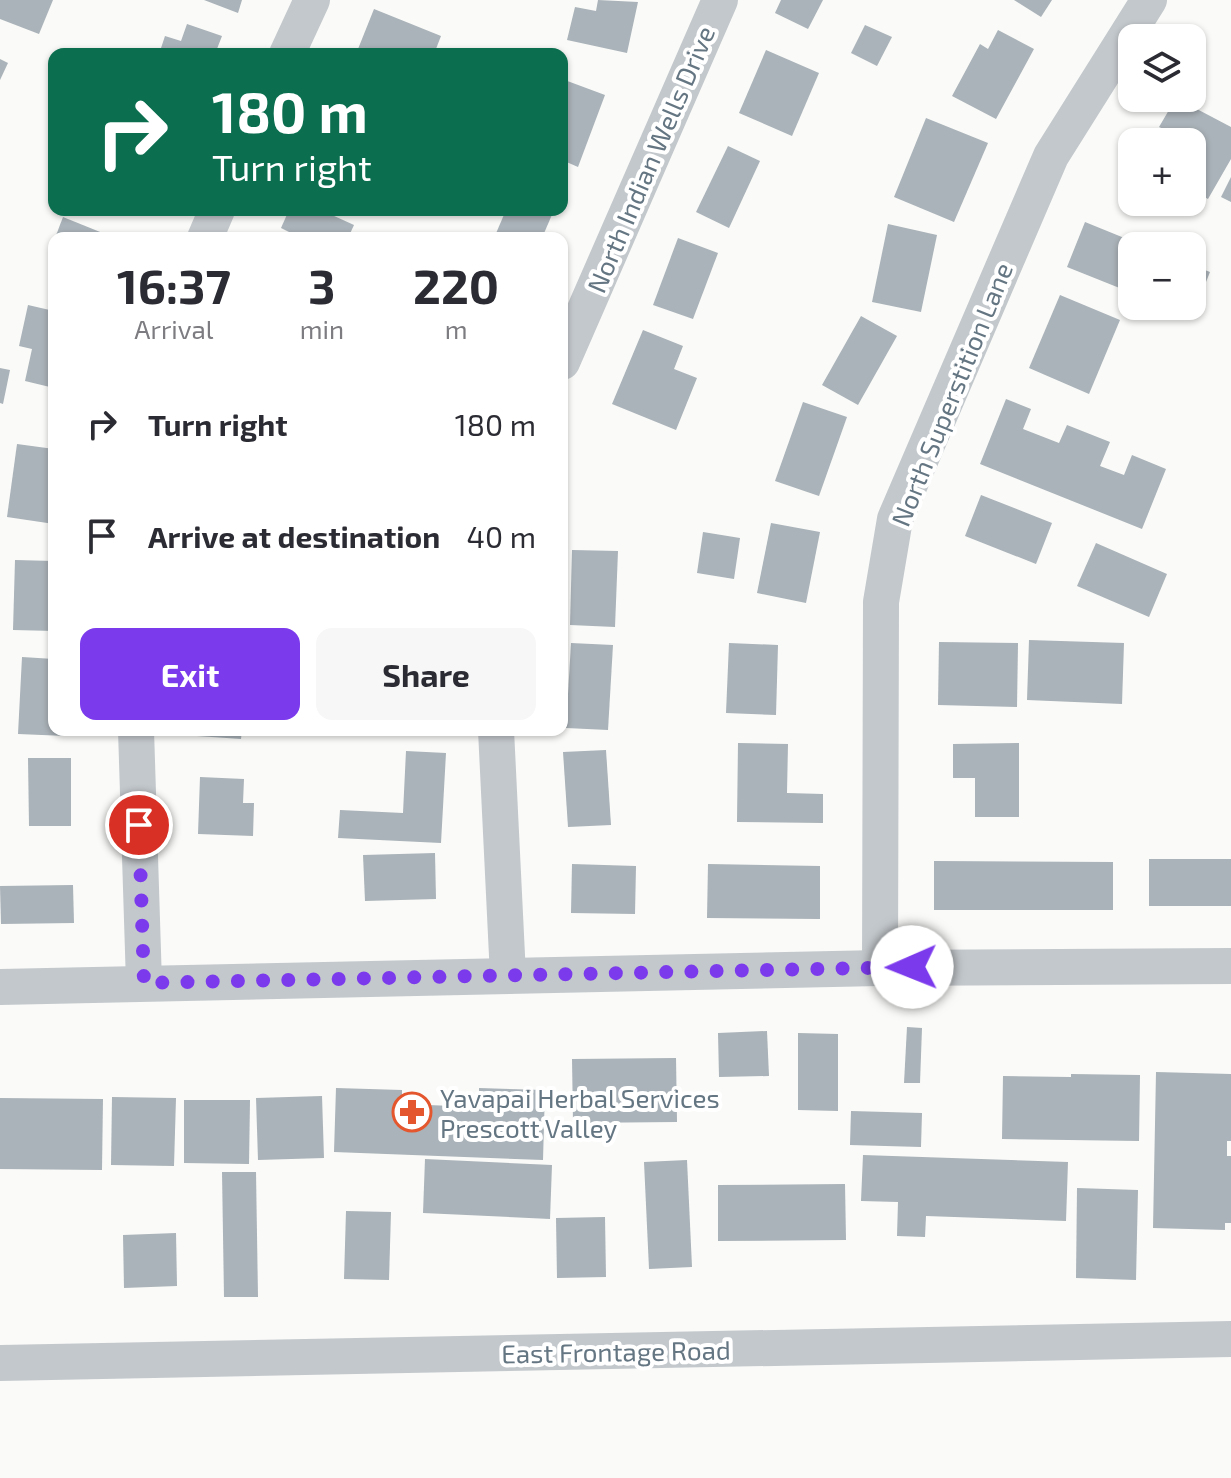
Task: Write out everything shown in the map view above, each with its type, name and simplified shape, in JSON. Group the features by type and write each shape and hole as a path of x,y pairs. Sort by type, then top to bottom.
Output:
{"street":[{"path":"290,48 312,0"},
{"name":"North Indian Wells Drive","path":"568,348 720,0"},
{"name":"North Superstition Lane","path":"880,968 881,602 895,519 1051,156 1149,0"},
{"path":"136,736 144,983"},
{"path":"496,736 508,976"},
{"path":"0,987 880,968 1231,966"},
{"name":"East Frontage Road","path":"0,1363 1231,1339"}],"building":[{"path":"0,0 53,0 39,34 0,19"},
{"path":"204,0 242,0 238,13"},
{"path":"598,0 638,2 627,53 567,40 575,7 596,11"},
{"path":"781,0 823,0 808,29 775,13"},
{"path":"1014,0 1052,0 1041,17"},
{"path":"374,9 441,36 436,48 358,48"},
{"path":"187,24 222,36 217,48 161,48 165,36 181,41"},
{"path":"865,25 892,37 877,66 851,53"},
{"path":"998,30 1034,49 996,119 952,96 980,44 988,49"},
{"path":"766,50 819,73 792,136 739,113"},
{"path":"0,59 8,63 0,80"},
{"path":"568,81 605,95 578,167 568,163"},
{"path":"1168,112 1203,112 1231,127 1231,159 1208,199 1206,128 1159,127"},
{"path":"926,118 988,143 954,222 894,197"},
{"path":"728,146 760,161 729,228 696,212"},
{"path":"1231,177 1231,202 1221,197"},
{"path":"286,216 334,216 354,225 351,232 289,232 281,228"},
{"path":"503,216 551,216 545,232 497,232"},
{"path":"63,217 100,232 57,232"},
{"path":"1085,222 1118,235 1118,287 1067,267"},
{"path":"888,224 937,235 921,312 872,302"},
{"path":"678,238 718,253 693,319 653,305"},
{"path":"1060,295 1120,320 1089,394 1029,368"},
{"path":"28,305 48,310 48,387 25,381 32,349 19,346"},
{"path":"861,316 897,336 858,405 822,385"},
{"path":"643,330 683,346 674,369 697,378 676,430 612,404"},
{"path":"0,368 10,370 3,404 0,403"},
{"path":"1006,399 1031,409 1023,429 1059,443 1067,425 1110,442 1100,466 1124,475 1132,455 1166,469 1142,529 980,464"},
{"path":"803,402 847,417 819,496 775,481"},
{"path":"17,444 48,448 48,523 7,517"},
{"path":"981,495 1052,523 1036,564 965,536"},
{"path":"771,523 820,532 806,603 757,593"},
{"path":"703,532 740,538 734,579 697,573"},
{"path":"1096,543 1167,574 1149,617 1077,586"},
{"path":"572,550 618,551 615,627 570,625"},
{"path":"15,560 48,561 48,631 13,630"},
{"path":"1029,640 1124,643 1122,704 1027,700"},
{"path":"939,642 1018,643 1017,707 938,705"},
{"path":"571,643 613,645 608,730 568,728"},
{"path":"729,643 778,645 776,715 726,713"},
{"path":"22,657 48,659 48,735 18,734"},
{"path":"197,736 241,736 241,739"},
{"path":"738,743 788,744 787,793 823,794 823,823 737,822"},
{"path":"1019,743 1019,817 975,817 975,778 953,778 953,744"},
{"path":"606,750 611,825 568,827 563,752"},
{"path":"406,751 446,753 441,843 338,838 340,810 403,813"},
{"path":"28,758 71,758 71,826 29,826"},
{"path":"200,777 244,779 243,803 254,803 253,836 198,834"},
{"path":"435,853 436,899 365,901 363,855"},
{"path":"1149,859 1231,859 1231,906 1149,906"},
{"path":"934,861 1113,862 1113,910 934,910"},
{"path":"572,864 636,866 635,914 571,913"},
{"path":"708,864 820,866 820,919 707,918"},
{"path":"73,885 74,923 1,924 0,886"},
{"path":"907,1027 922,1028 920,1083 904,1083"},
{"path":"767,1031 769,1076 719,1077 718,1033"},
{"path":"798,1033 838,1034 838,1111 798,1110"},
{"path":"676,1058 677,1122 573,1123 572,1059"},
{"path":"1156,1072 1231,1074 1231,1141 1227,1141 1227,1156 1231,1156 1231,1223 1225,1223 1225,1230 1153,1228"},
{"path":"1071,1074 1140,1075 1139,1141 1002,1139 1003,1076 1071,1077"},
{"path":"336,1088 402,1090 402,1104 479,1107 479,1088 545,1090 543,1160 334,1152"},
{"path":"322,1096 324,1158 258,1160 256,1098"},
{"path":"112,1097 176,1098 174,1166 111,1165"},
{"path":"0,1098 103,1099 102,1170 0,1169"},
{"path":"184,1100 250,1100 249,1164 184,1163"},
{"path":"851,1111 922,1113 921,1147 850,1145"},
{"path":"863,1155 1068,1162 1066,1221 926,1216 925,1237 897,1236 898,1202 861,1201"},
{"path":"425,1159 552,1165 550,1219 423,1213"},
{"path":"687,1160 692,1267 649,1269 644,1162"},
{"path":"222,1172 256,1172 258,1297 224,1297"},
{"path":"845,1184 846,1240 718,1241 718,1185"},
{"path":"1077,1188 1138,1190 1136,1280 1076,1278"},
{"path":"346,1211 391,1212 389,1280 344,1279"},
{"path":"605,1217 606,1277 557,1278 556,1218"},
{"path":"176,1233 177,1286 124,1288 123,1235"}],"place":[{"name":"Yavapai Herbal Services Prescott Valley","path":"412,1112"}],"route":[{"path":"139,825 144,983 912,967"}]}
